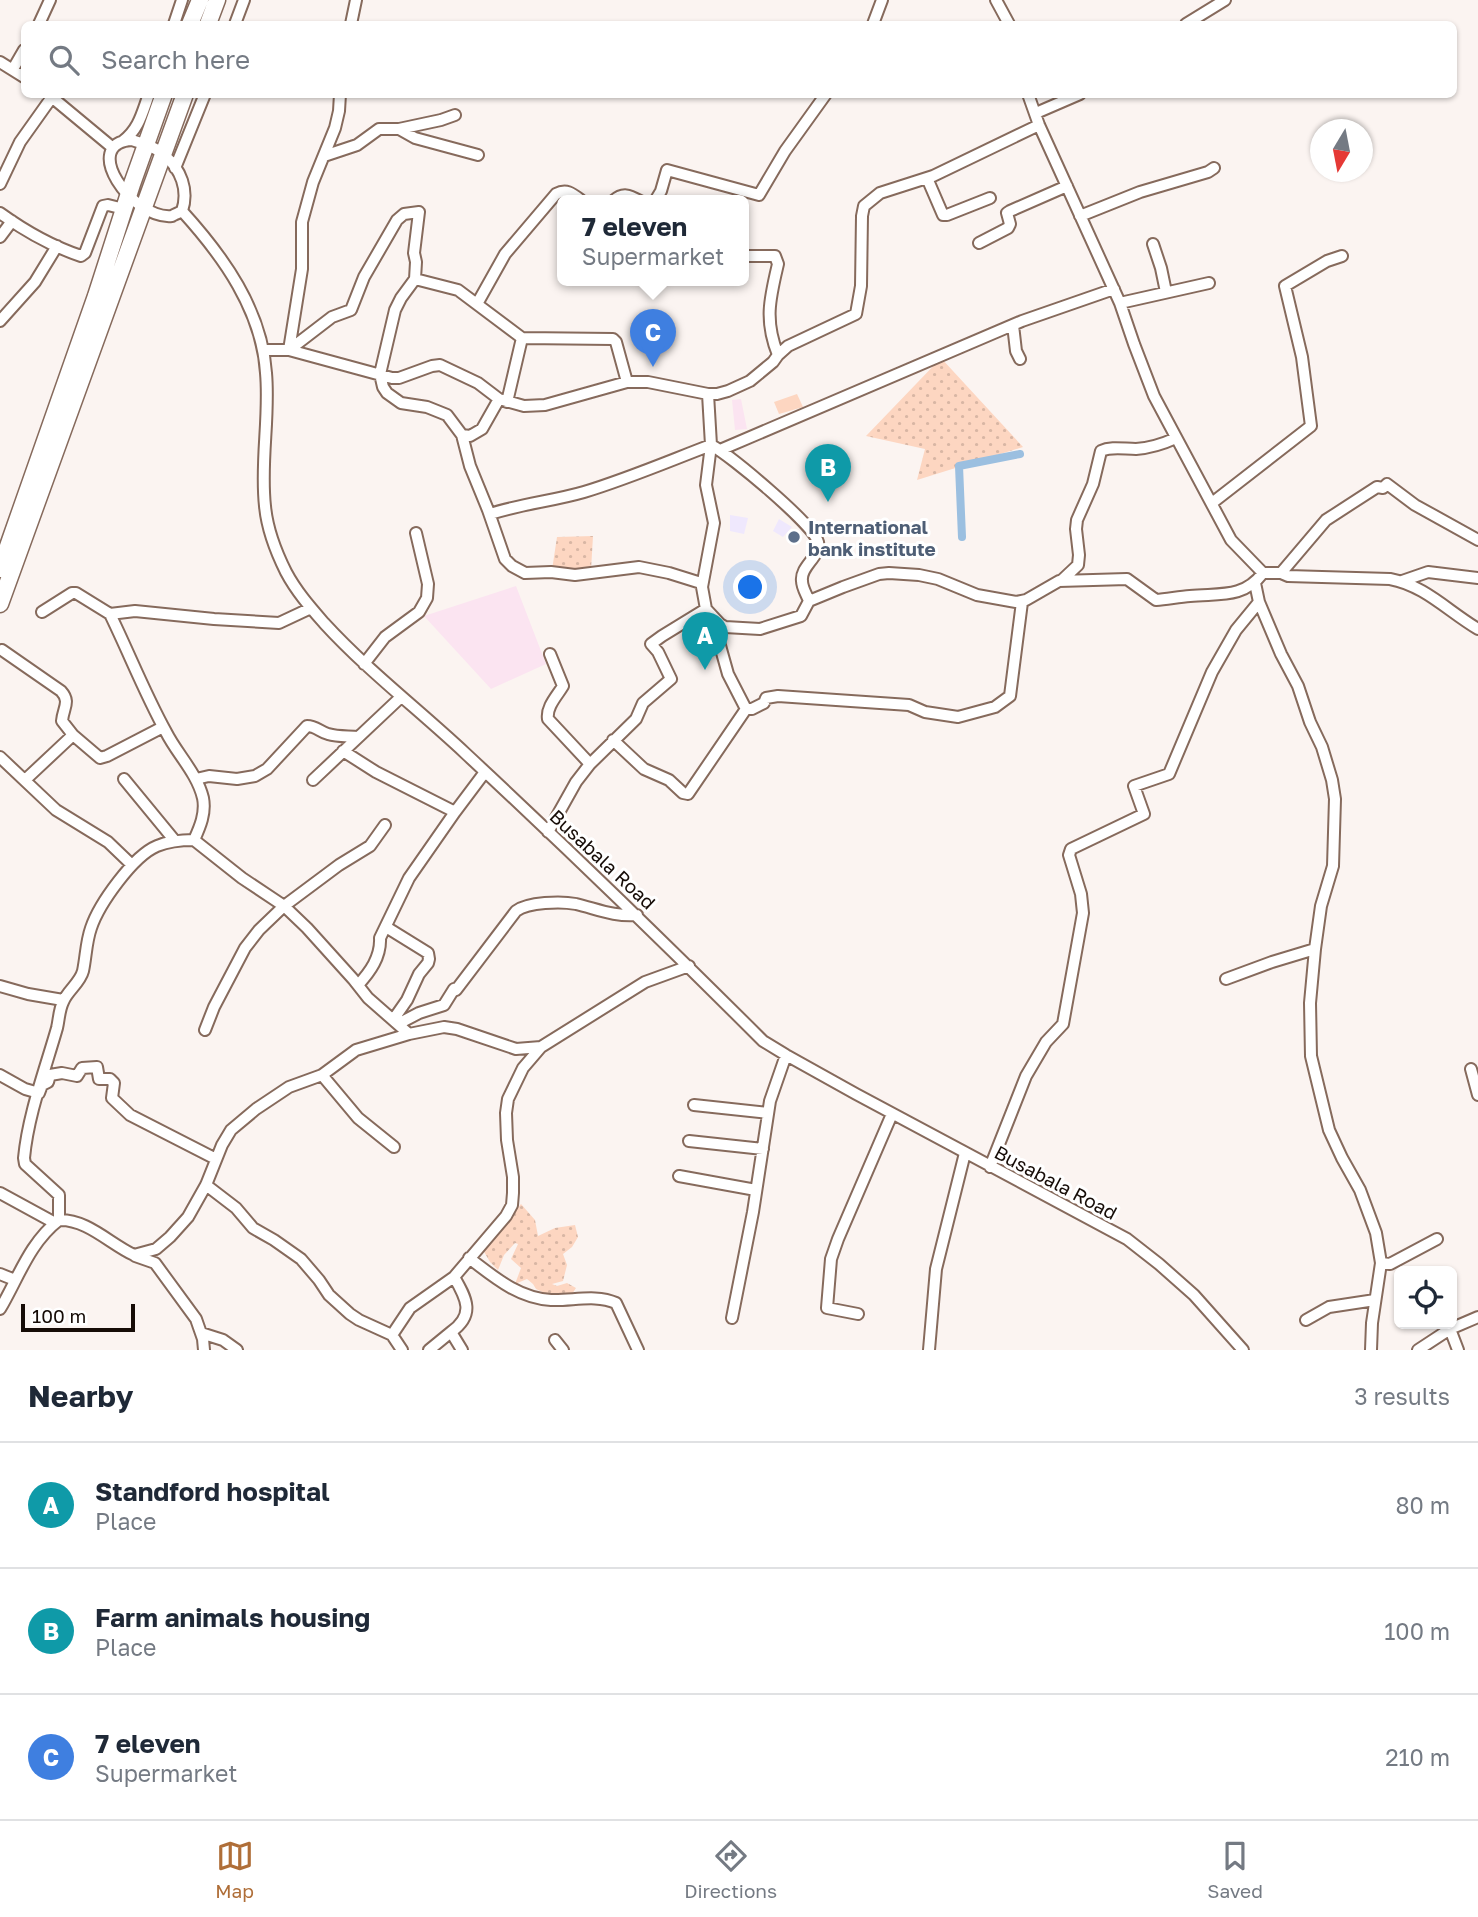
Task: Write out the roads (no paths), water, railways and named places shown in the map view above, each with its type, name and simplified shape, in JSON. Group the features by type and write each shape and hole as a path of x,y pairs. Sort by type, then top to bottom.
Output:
{"highway":[{"path":"191,21 200,0"},
{"path":"209,21 217,0"},
{"path":"0,569 163,98"},
{"path":"0,604 184,98"}],"street":[{"path":"40,21 50,0"},
{"path":"175,21 182,0"},
{"path":"236,21 244,0"},
{"path":"352,21 356,0"},
{"path":"874,21 881,0"},
{"path":"996,0 1007,21"},
{"path":"1191,21 1225,0"},
{"path":"13,69 21,55"},
{"path":"0,62 21,75"},
{"path":"0,184 20,142 49,98"},
{"path":"52,98 113,149"},
{"path":"126,203 112,171 111,158 113,149 134,131 139,123 148,98"},
{"path":"175,168 203,98"},
{"path":"289,350 302,269 302,222 313,182 335,128 340,98"},
{"path":"659,195 667,170 759,195 785,151 823,98"},
{"path":"1030,98 1039,125 1120,303 1154,396 1231,540 1263,573 1390,579 1402,582 1427,594 1478,629"},
{"path":"1036,113 1069,98"},
{"path":"324,156 357,145 379,129 399,129 455,116"},
{"path":"263,350 289,350 399,378 440,365 478,383 503,400 524,406 545,405 626,382 673,386 708,394 728,391 750,381 788,346 856,314 861,286 864,206 880,193 927,178 1039,125"},
{"path":"399,129 428,142 478,155"},
{"path":"0,213 22,229 83,255 103,206 126,203 172,216 182,211 186,199 184,184 175,168 163,154 146,145 132,140 123,141"},
{"path":"1080,216 1140,192 1214,168"},
{"path":"927,178 943,215 990,198"},
{"path":"979,243 1008,228 1010,224 1007,213 1010,211 1067,186"},
{"path":"477,304 505,254 556,194 570,191 575,195"},
{"name":"Busabala Road","path":"182,211 231,272 253,317 266,371 264,494 267,520 286,572 311,608 364,664 485,772 637,915 764,1041 892,1114 1127,1240 1194,1295 1244,1350"},
{"path":"289,350 332,317 351,310 364,277 397,220 404,214 419,212 414,253 415,279 395,310 380,374 383,387 401,403 427,407 447,415 462,435 470,466 505,559 525,573 575,575 639,567 701,583"},
{"path":"0,237 12,221"},
{"path":"1153,244 1166,292"},
{"path":"0,321 35,282 57,246"},
{"path":"749,256 775,256 778,260 769,297 768,318 778,355"},
{"path":"1212,503 1311,426 1302,357 1284,288 1327,261 1342,256"},
{"path":"415,279 452,288 522,338 613,339 626,382"},
{"path":"1120,303 1209,282"},
{"path":"490,514 516,506 551,502 715,448 1013,325 1114,289"},
{"path":"1013,325 1016,351 1020,359"},
{"path":"462,435 470,436 482,429 503,400 522,338"},
{"path":"708,394 715,448 706,485 714,523 701,583 706,608 728,674 746,709"},
{"path":"1062,581 1078,565 1079,542 1076,526 1093,484 1101,451 1143,448 1176,438"},
{"path":"715,448 767,488 816,539 816,553 803,570 801,579 809,601"},
{"path":"1281,573 1325,520 1377,487 1383,488 1387,484 1415,505 1478,540"},
{"path":"364,664 385,637 419,612 427,598 428,583 416,533"},
{"path":"706,608 726,627 760,629 801,616 809,601 879,574 897,572 938,579 977,595 1022,602 1062,581 1127,579 1156,600 1192,595 1229,595 1255,583 1263,573"},
{"path":"1402,582 1428,572 1478,578"},
{"path":"1255,583 1259,602 1298,686 1322,747 1335,799 1333,866 1321,906 1315,949 1310,1003 1311,1056 1329,1130 1360,1190 1376,1233 1381,1263 1371,1350"},
{"path":"42,612 76,593 110,614 163,727 196,779 203,800 203,815 194,840"},
{"path":"746,709 758,706 766,698 778,696 908,705 925,712 955,718 995,706 1010,696 1022,602"},
{"path":"990,1167 1026,1076 1046,1042 1063,1024 1083,913 1070,851 1144,814 1134,786 1169,774 1212,672 1236,630 1259,602"},
{"path":"110,614 135,611 279,623 311,608"},
{"path":"548,832 576,782 590,764 636,719 643,703 671,679 658,652 651,644 706,608"},
{"path":"2,650 65,695 67,703 62,720 73,736 97,756 103,758 163,727"},
{"path":"550,654 563,686 549,708 548,719 590,764"},
{"path":"313,780 401,697"},
{"path":"613,740 645,769 669,780 683,793 688,794 746,709"},
{"path":"196,779 209,776 237,779 255,776 267,769 307,726 326,734 358,737"},
{"path":"25,780 73,736"},
{"path":"344,751 376,772 455,812"},
{"path":"0,757 56,810 108,842 132,865"},
{"path":"358,985 369,973 378,955 380,938 409,878 485,772"},
{"path":"124,779 175,841"},
{"path":"205,1030 245,948 259,930 284,906 339,865 370,846 385,825"},
{"path":"0,1309 28,1256 57,1222 59,1195 25,1164 24,1158 29,1124 63,1000 83,971 90,929 98,911 132,865 147,851 175,841 194,840 242,878 284,906 374,1004 409,1034"},
{"path":"395,1022 444,1005 520,908 536,904 575,903 621,916 637,915"},
{"path":"386,927 428,953 429,957 395,1022"},
{"path":"1226,979 1272,961 1315,949"},
{"path":"392,1335 410,1308 454,1277 506,1216 512,1205 513,1177 507,1140 507,1105 517,1077 541,1047 645,982 689,965"},
{"path":"0,986 63,1000"},
{"path":"134,1255 156,1249 188,1217 231,1130 289,1087 322,1075 356,1050 436,1028 451,1028 516,1049 541,1047"},
{"path":"732,1318 770,1101 786,1055"},
{"path":"38,1093 42,1085 48,1082 50,1074 77,1076 82,1068 97,1067 99,1079 110,1079 114,1083 112,1098 126,1112 216,1159"},
{"path":"1471,1069 1478,1095"},
{"path":"0,1075 38,1093"},
{"path":"322,1075 358,1118 394,1147"},
{"path":"694,1105 768,1113"},
{"path":"858,1314 827,1308 831,1259 892,1114"},
{"path":"689,1141 763,1149"},
{"path":"929,1350 936,1269 965,1153"},
{"path":"679,1176 756,1190"},
{"path":"206,1185 236,1208 253,1228 301,1259 329,1295 350,1314 392,1335 402,1350"},
{"path":"0,1193 57,1222 80,1222 116,1246 156,1263 196,1319 204,1350"},
{"path":"1381,1263 1390,1264 1437,1239"},
{"path":"156,1249 156,1263"},
{"path":"469,1258 510,1288 534,1297 551,1300 598,1299 616,1303 638,1350"},
{"path":"0,1274 15,1280"},
{"path":"429,1350 463,1321 467,1307 464,1294 454,1277"},
{"path":"1306,1320 1329,1307 1375,1300"},
{"path":"1457,1326 1478,1317"},
{"path":"1420,1350 1450,1329 1458,1350"},
{"path":"451,1332 463,1350"},
{"path":"201,1333 223,1340 237,1350"}],"waterway":[{"path":"962,537 959,466 1020,454"}],"place":[{"name":"7 eleven","path":"653,367"},
{"name":"Farm animals housing","path":"828,502"},
{"name":"International bank institute","path":"794,537"},
{"name":"Standford hospital","path":"705,670"}]}
